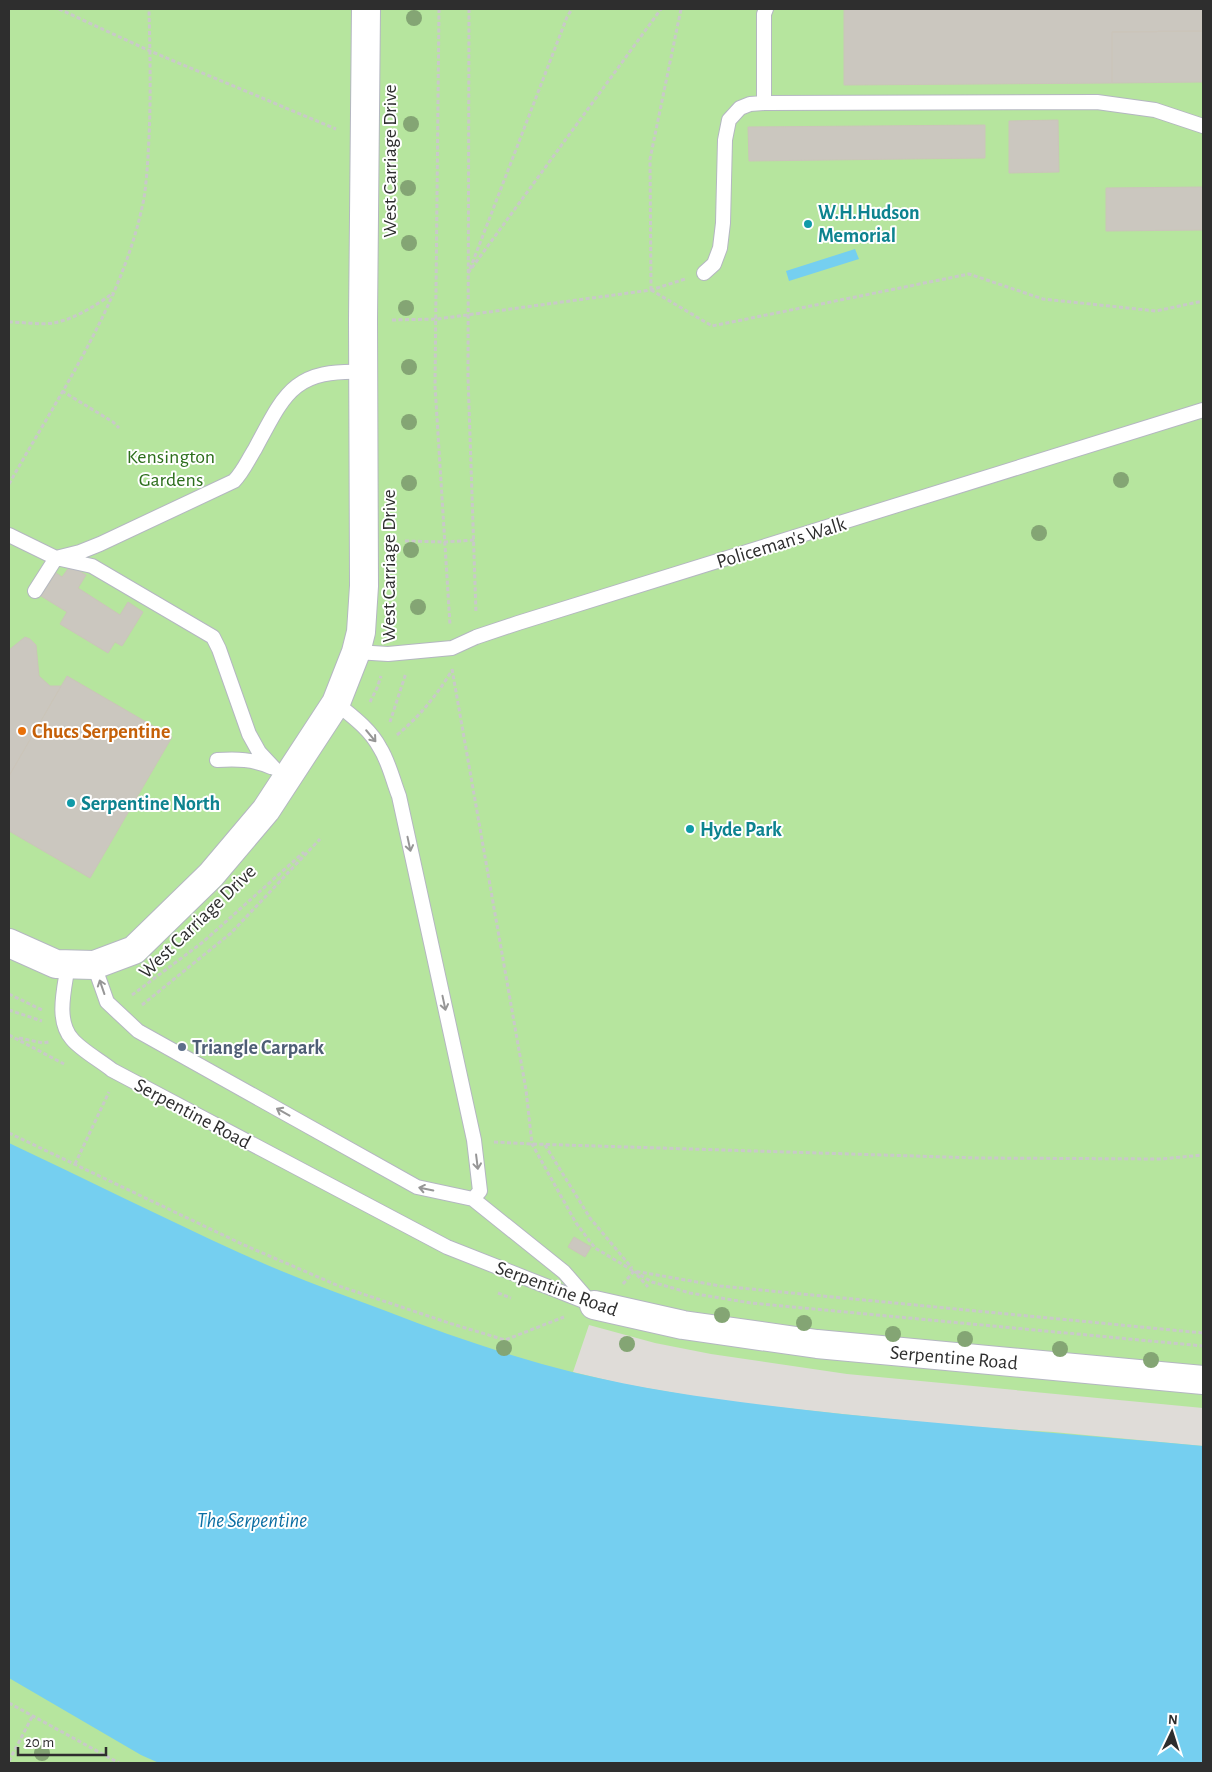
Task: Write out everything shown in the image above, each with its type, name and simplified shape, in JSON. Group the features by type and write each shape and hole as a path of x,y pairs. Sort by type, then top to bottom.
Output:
{"street":[{"name":"West Carriage Drive","path":"81,964 134,950 211,875 266,810 281,773 336,703 356,652 361,632 364,586 363,320 366,9"},
{"path":"9,943 56,964 81,964"},
{"name":"Serpentine Road","path":"594,1305 683,1325 817,1344 1203,1380"}],"lane":[{"path":"764,103 764,14 766,9"},
{"path":"704,273 714,264 720,248 723,223 725,140 729,120 740,108 750,104 1097,102 1155,110 1203,126"},
{"path":"35,592 56,558 80,552 100,544 234,481 242,471 276,409 296,386 308,379 336,371 364,372"},
{"name":"Policeman's Walk","path":"356,652 388,654 452,648 476,636 1203,410"},
{"path":"9,535 56,558 92,566 213,637 249,734 260,752 281,773"},
{"path":"336,703 359,722 381,749 398,796 474,1140 480,1191 473,1199"},
{"path":"217,760 238,759 257,761 281,773"},
{"path":"81,964 107,1002 138,1031 417,1187 473,1199 564,1272 594,1305"},
{"name":"Serpentine Road","path":"81,964 62,1016 65,1027 71,1039 112,1070 447,1247 594,1305"}],"path":[{"path":"59,9 150,51 341,131"},
{"path":"9,484 90,340 114,293 131,250 144,197 148,168 150,119 149,9"},
{"path":"469,9 468,377 476,636"},
{"path":"468,273 572,9"},
{"path":"468,273 661,9"},
{"path":"651,290 650,159 681,9"},
{"path":"363,320 437,319 651,290 704,273"},
{"path":"651,290 712,326 969,274 1043,299 1156,311 1203,301"},
{"path":"9,322 53,323 98,304 114,293"},
{"path":"62,391 113,422 119,428"},
{"path":"405,541 445,542 474,540"},
{"path":"381,749 412,653"},
{"name":"West Carriage Drive","path":"359,722 377,688 388,654"},
{"path":"381,749 411,724 434,699 452,672"},
{"path":"126,1018 231,933 320,839 239,910"},
{"path":"9,994 36,1008 62,1016"},
{"path":"75,1164 110,1089"},
{"path":"9,1133 244,1245 339,1286 505,1340 594,1305 623,1284 634,1271"},
{"path":"474,1140 544,1145 978,1158 1161,1159 1203,1155"},
{"path":"544,1145 590,1218 652,1291"},
{"path":"595,1248 652,1282 690,1293 751,1303 1203,1346"},
{"path":"634,1271 720,1286 1203,1333"},
{"path":"9,1703 119,1763"},
{"path":"9,1761 32,1717"}],"green space":[{"name":"Hyde Park","path":"9,9 1203,9 1203,1763 9,1763"}],"shaded area":[{"path":"589,1325 655,1343 711,1354 847,1374 1203,1408 1203,1446 1053,1432 956,1426 757,1405 623,1384 573,1372"}],"water":[{"path":"855,249 859,259 789,281 786,271"},
{"name":"The Serpentine","path":"9,1143 211,1240 294,1276 456,1337 504,1353 576,1373 675,1393 842,1414 1203,1446 1203,1763 159,1763 141,1755 9,1678"}],"building":[{"path":"844,9 1203,9 1203,31 1112,32 1112,83 844,85"},
{"path":"1203,31 1203,82 1112,83 1112,32"},
{"path":"1058,120 1059,172 1009,173 1009,121"},
{"path":"985,125 985,158 749,161 748,127"},
{"path":"1203,187 1203,230 1106,231 1106,188"},
{"path":"70,566 86,575 78,588 120,615 128,602 143,612 122,646 115,642 108,653 60,624 67,612 41,596 56,573 62,577"},
{"name":"Chucs Serpentine","path":"25,637 36,645 39,676 50,686 61,686 9,776 9,650"},
{"name":"Serpentine North","path":"67,676 172,737 90,878 9,831 9,776"},
{"path":"574,1237 591,1247 585,1257 568,1247"}],"place":[{"name":"W.H.Hudson Memorial","path":"808,224"},
{"name":"Chucs Serpentine","path":"22,731"},
{"name":"Serpentine North","path":"71,803"},
{"name":"Hyde Park","path":"690,829"},
{"name":"Triangle Carpark","path":"182,1047"}],"park label":[{"name":"Kensington Gardens","path":"171,468"}]}
